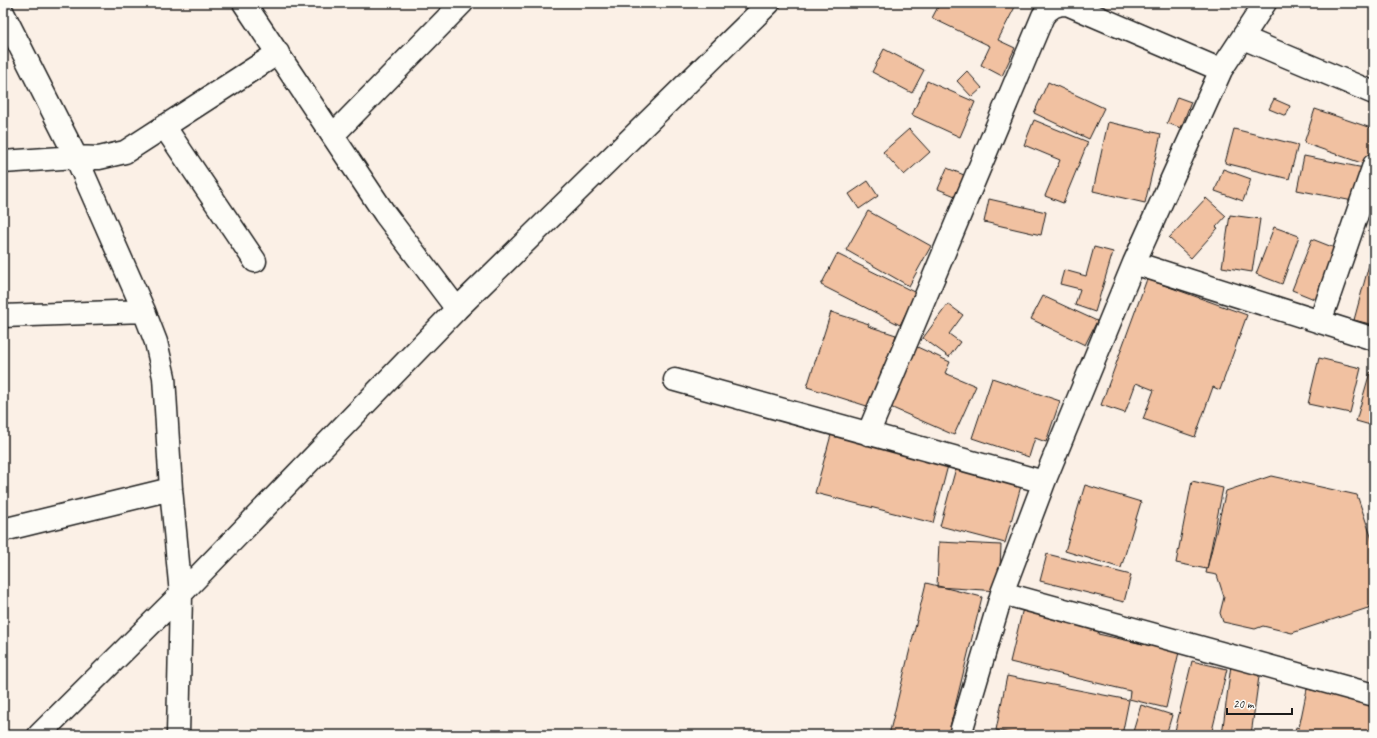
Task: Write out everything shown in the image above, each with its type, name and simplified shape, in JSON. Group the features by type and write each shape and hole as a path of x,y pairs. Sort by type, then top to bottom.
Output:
{"street":[{"path":"244,3 385,214 457,309"},
{"path":"333,135 462,3"},
{"path":"39,735 181,594 457,309 769,3"},
{"path":"960,735 1002,593 1044,482 1134,263 1221,70 1265,3"},
{"path":"868,434 1036,30 1048,9 1058,4 1067,4 1221,70"},
{"path":"3,13 76,157 144,311 156,342 164,377 181,594 178,735"},
{"path":"1243,38 1374,93"},
{"path":"3,162 76,157 99,158 125,152 278,54"},
{"path":"164,126 255,261"},
{"path":"1320,322 1374,164"},
{"path":"1134,263 1374,339"},
{"path":"3,316 144,311"},
{"path":"675,380 1044,482"},
{"path":"3,530 172,489"},
{"path":"1002,593 1374,695"}],"building":[{"path":"940,3 1017,3 998,40 1015,48 1002,76 981,65 990,46 932,18"},
{"path":"884,49 924,70 912,93 872,72"},
{"path":"967,71 982,88 972,97 957,81"},
{"path":"927,81 975,102 960,137 912,115"},
{"path":"1048,82 1104,108 1089,139 1034,113"},
{"path":"1177,97 1191,102 1181,128 1167,123"},
{"path":"1274,99 1290,106 1286,116 1269,109"},
{"path":"1315,109 1374,129 1374,153 1370,166 1304,143"},
{"path":"1034,120 1088,142 1063,203 1045,196 1060,160 1024,145"},
{"path":"1108,122 1161,134 1145,203 1093,191"},
{"path":"909,129 930,152 904,175 883,152"},
{"path":"1234,129 1298,145 1289,179 1225,163"},
{"path":"1304,156 1364,168 1358,202 1297,190"},
{"path":"947,168 964,175 955,196 938,189"},
{"path":"1223,169 1251,179 1243,201 1215,191"},
{"path":"868,181 878,196 859,209 849,194"},
{"path":"1206,198 1226,216 1216,227 1218,228 1191,258 1169,238"},
{"path":"989,199 1046,212 1041,235 984,222"},
{"path":"868,211 931,246 909,286 846,250"},
{"path":"1230,215 1260,219 1252,272 1222,267"},
{"path":"1274,227 1299,236 1282,284 1256,274"},
{"path":"1312,239 1350,254 1329,305 1292,290"},
{"path":"1094,247 1113,252 1095,312 1075,305 1080,289 1060,284 1064,270 1086,276"},
{"path":"837,254 916,293 900,325 821,285"},
{"path":"1370,261 1374,262 1374,325 1354,320"},
{"path":"1147,279 1247,315 1220,390 1213,387 1195,437 1143,419 1154,390 1136,383 1125,413 1101,405"},
{"path":"1043,296 1097,321 1085,345 1031,319"},
{"path":"948,304 963,315 949,334 960,342 949,357 923,338"},
{"path":"831,312 869,324 868,326 896,335 873,408 807,387"},
{"path":"915,346 950,362 945,373 976,386 954,435 888,406"},
{"path":"1319,358 1361,368 1350,413 1308,404"},
{"path":"1370,372 1374,374 1374,426 1356,421"},
{"path":"992,378 1060,401 1046,442 1035,438 1029,457 972,438"},
{"path":"834,424 951,454 933,523 815,493"},
{"path":"956,468 1021,486 1005,543 940,526"},
{"path":"1271,476 1357,495 1374,545 1374,606 1292,633 1263,626 1255,629 1223,622 1220,613 1224,597 1217,575 1206,573 1226,491"},
{"path":"1192,481 1223,488 1207,569 1176,563"},
{"path":"1085,485 1141,502 1121,568 1065,551"},
{"path":"939,542 1001,545 999,591 937,587"},
{"path":"1047,554 1131,575 1124,602 1040,581"},
{"path":"926,583 982,597 948,735 889,735"},
{"path":"1023,608 1100,625 1098,634 1179,652 1166,708 1129,699 1130,691 1010,662"},
{"path":"1192,661 1227,669 1211,735 1174,735"},
{"path":"1231,665 1260,669 1251,735 1222,735"},
{"path":"1007,676 1129,700 1122,735 1018,735 996,730"},
{"path":"1307,689 1374,703 1374,717 1370,735 1294,735 1296,727 1299,728"},
{"path":"1141,705 1172,715 1166,735 1132,735"}]}
